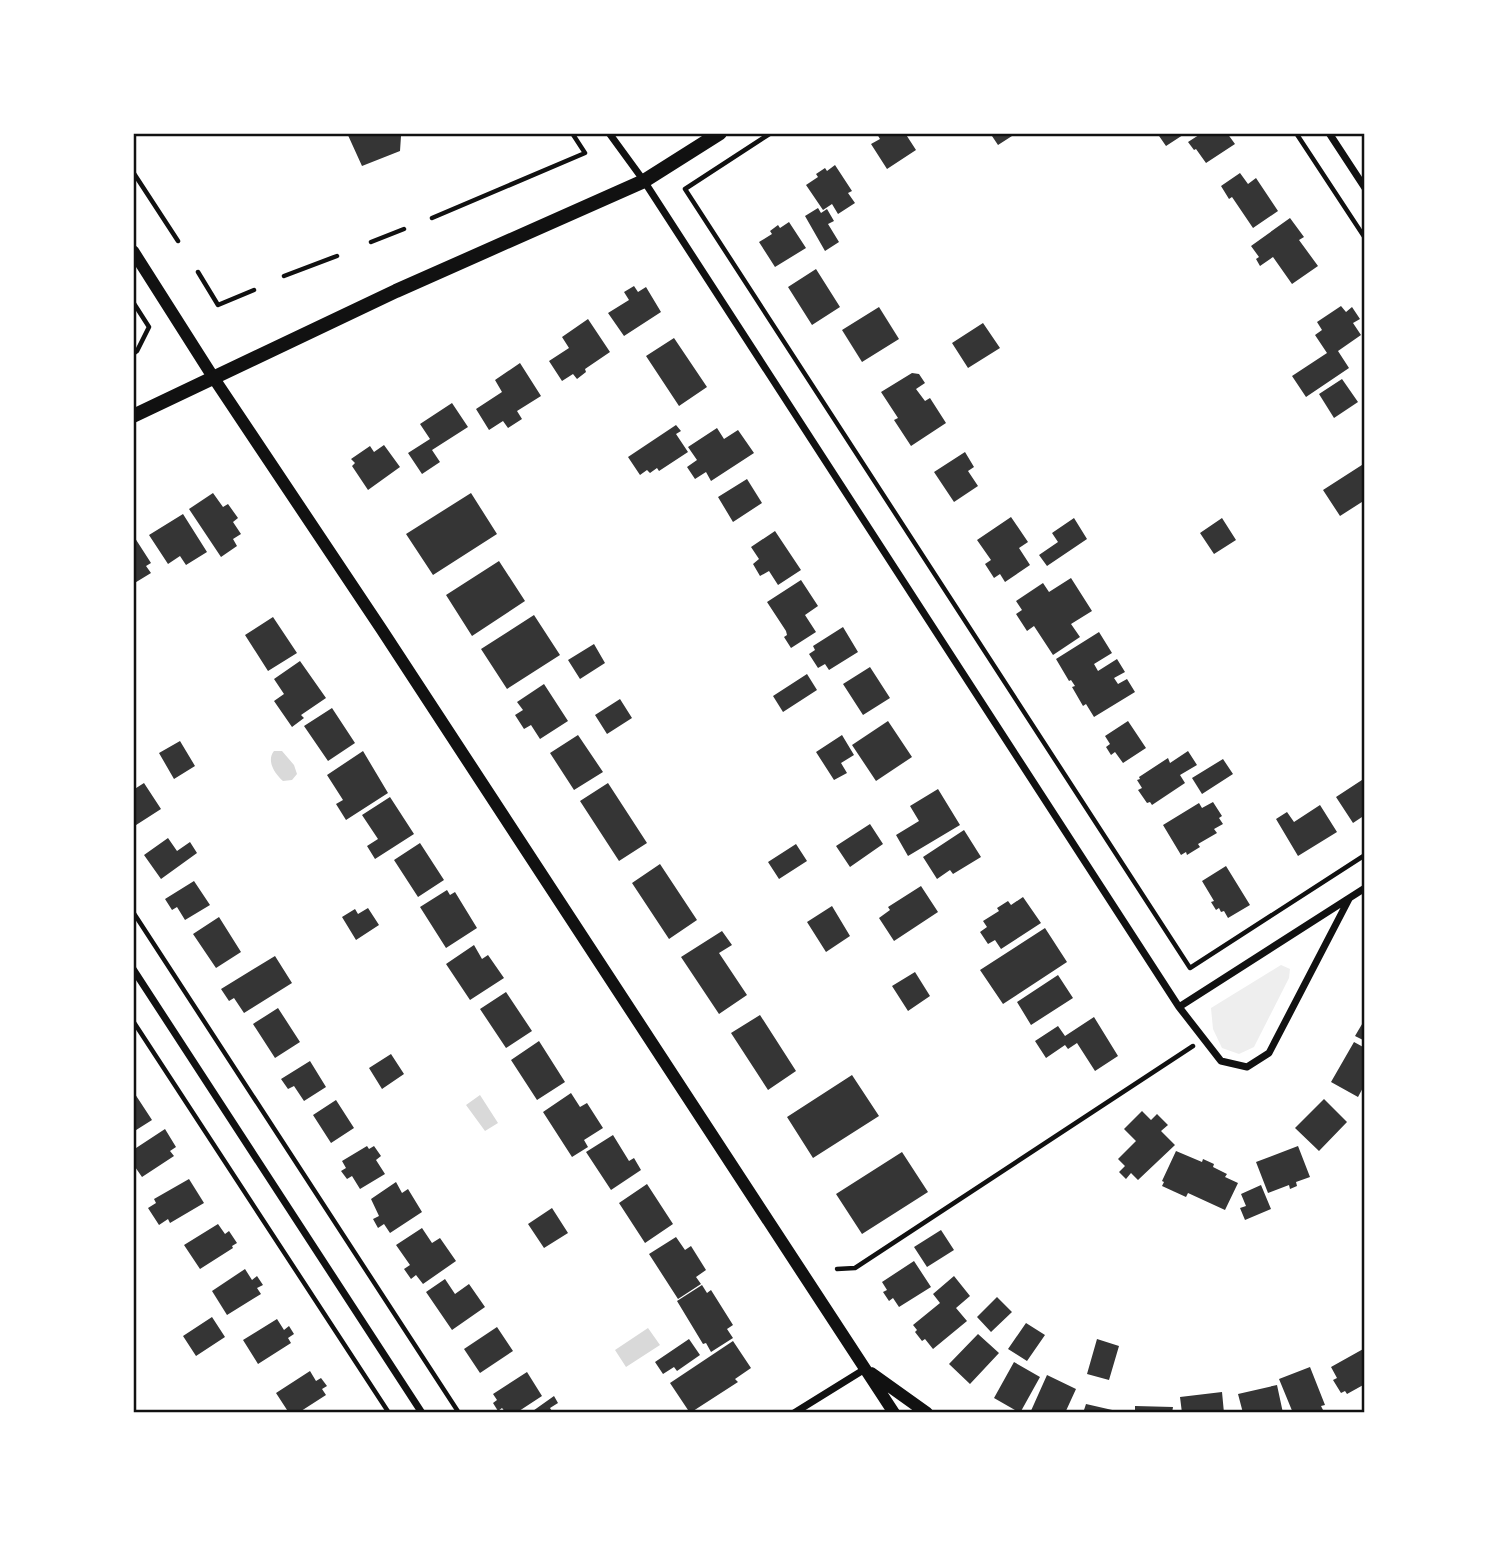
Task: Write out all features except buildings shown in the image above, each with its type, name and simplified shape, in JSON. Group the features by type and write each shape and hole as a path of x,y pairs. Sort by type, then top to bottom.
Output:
{"main road":[{"path":"133,416 396,291 644,181 720,133"}],"street":[{"path":"609,133 644,181 1179,1007 1221,1060 1247,1067 1269,1054 1349,899"},
{"path":"1329,133 1365,188"},
{"path":"133,251 894,1413"},
{"path":"1179,1007 1365,888"},
{"path":"133,969 422,1413"},
{"path":"794,1413 865,1368"},
{"path":"865,1368 927,1413"}],"path":[{"path":"432,218 585,153 572,133"},
{"path":"771,133 685,189 1190,968 1365,855"},
{"path":"1296,133 1365,238"},
{"path":"133,172 178,241"},
{"path":"371,242 404,229"},
{"path":"284,276 337,256"},
{"path":"198,272 218,305 254,290"},
{"path":"133,302 149,327 133,354"},
{"path":"133,912 459,1413"},
{"path":"133,1021 389,1413"},
{"path":"837,1269 855,1268 1204,1038"}],"shaded area":[{"path":"274,751 282,751 294,765 297,774 292,780 283,781 275,771 271,763"},
{"path":"1281,965 1290,969 1289,978 1254,1047 1239,1054 1222,1048 1213,1029 1211,1008"},
{"path":"480,1095 498,1123 485,1131 466,1105"},
{"path":"648,1328 660,1345 626,1367 615,1350"}]}
